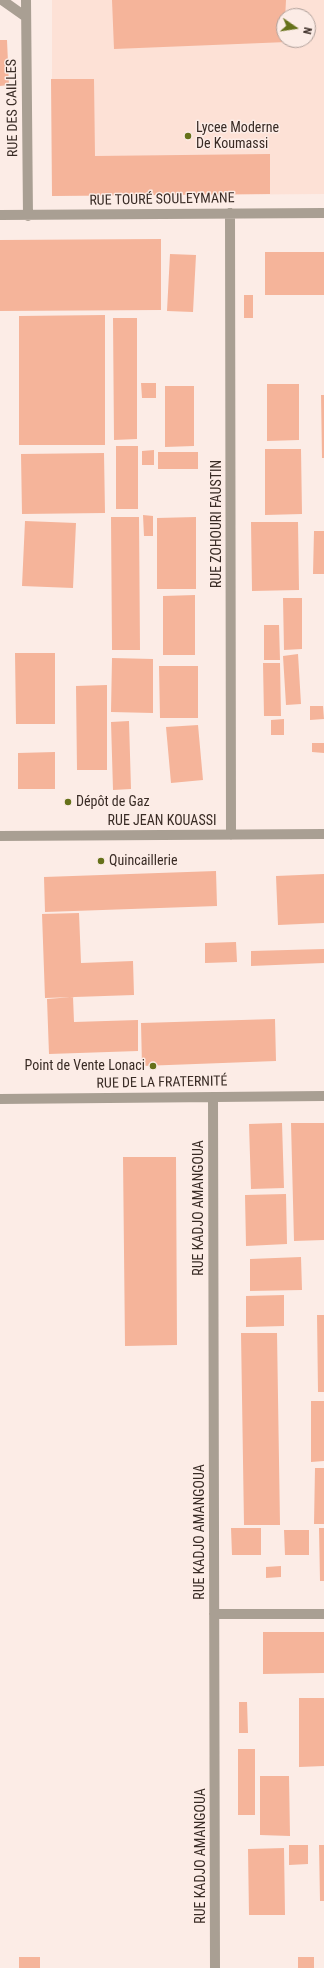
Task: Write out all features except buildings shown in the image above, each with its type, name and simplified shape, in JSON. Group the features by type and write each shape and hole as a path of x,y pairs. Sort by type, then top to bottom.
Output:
{"street":[{"path":"2,0 26,17"},
{"name":"RUE DES CAILLES","path":"26,0 28,216"},
{"name":"RUE ZOHOURI FAUSTIN","path":"230,213 231,834"},
{"name":"RUE TOURÉ SOULEYMANE","path":"0,215 324,213"},
{"name":"RUE JEAN KOUASSI","path":"0,836 324,834"},
{"name":"RUE DE LA FRATERNITÉ","path":"0,1099 324,1096"},
{"name":"RUE KADJO AMANGOUA","path":"213,1097 215,1968"},
{"path":"214,1614 324,1614"}],"shaded area":[{"name":"Lycee Moderne De Koumassi","path":"52,0 324,0 324,194 52,196"}],"place":[{"name":"Lycee Moderne De Koumassi","path":"188,136"},
{"name":"Dépôt de Gaz","path":"68,802"},
{"name":"Quincaillerie","path":"101,861"},
{"name":"Point de Vente Lonaci","path":"153,1066"}]}
